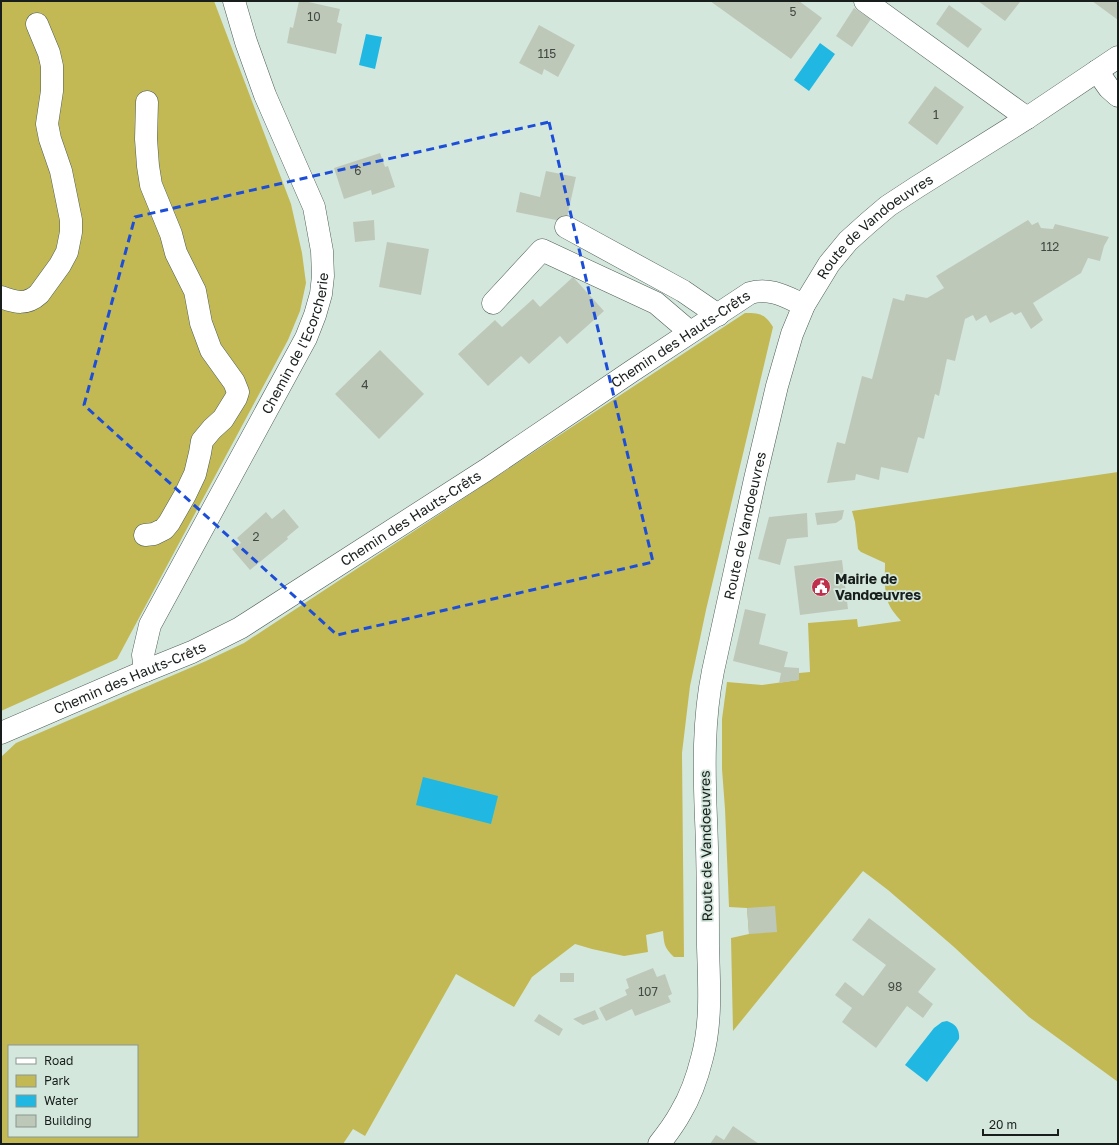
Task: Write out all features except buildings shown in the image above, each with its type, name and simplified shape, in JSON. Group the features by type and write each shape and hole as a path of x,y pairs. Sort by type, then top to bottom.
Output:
{"street":[{"name":"Chemin de l'Ecorcherie","path":"145,671 143,655 150,625 306,338 321,294 323,276 322,251 314,207 265,95 246,42 234,1"},
{"path":"865,1 1027,118"},
{"path":"1,297 12,302 24,302 39,294 60,265 67,252 71,232 71,220 61,171 50,139 47,124 52,91 52,66 49,53 38,24"},
{"name":"Route de Vandoeuvres","path":"659,1144 681,1112 689,1096 703,1058 710,1006 704,780 704,746 707,701 769,421 792,334 804,304 829,264 848,241 888,206 1027,118 1118,57"},
{"path":"1097,71 1109,88 1118,96"},
{"path":"145,535 154,534 164,529 170,523 195,474 202,442 212,428 222,419 236,398 238,392 234,382 211,350 201,323 195,291 176,253 171,234 151,185 146,139 147,102"},
{"path":"566,227 684,292 718,315"},
{"path":"493,303 542,250 656,303 690,332"},
{"name":"Chemin des Hauts-Crêts","path":"1,733 192,652 240,628 486,470 750,293 768,291 804,304"}],"highlighted area":[{"path":"549,122 653,562 337,635 84,405 135,217"}],"green space":[{"path":"1,1 214,1 291,204 302,253 306,283 300,311 288,340 117,659 1,711"},
{"path":"745,313 762,315 773,327 706,610 690,686 682,753 684,957 674,957 668,951 664,942 663,931 646,935 648,952 624,956 575,944 532,977 514,1007 456,974 365,1136 353,1129 343,1144 1,1144 1,757 16,743 206,661 244,643"},
{"path":"1118,472 1118,1082 1029,1017 954,947 888,890 863,871 733,1031 731,938 749,934 747,908 729,907 722,769 722,719 727,682 762,685 798,680 799,673 810,672 808,623 857,619 858,627 901,621 894,613 887,599 885,586 885,563 861,552 858,549 855,522 852,511"}],"water":[{"path":"366,34 382,37 375,69 359,65"},
{"path":"820,43 835,54 809,91 794,80"},
{"path":"423,777 498,796 491,824 416,805"},
{"path":"947,1021 957,1028 959,1039 927,1082 905,1065 934,1028 942,1022"}],"place":[{"name":"Mairie de Vandœuvres","path":"821,587"}]}
